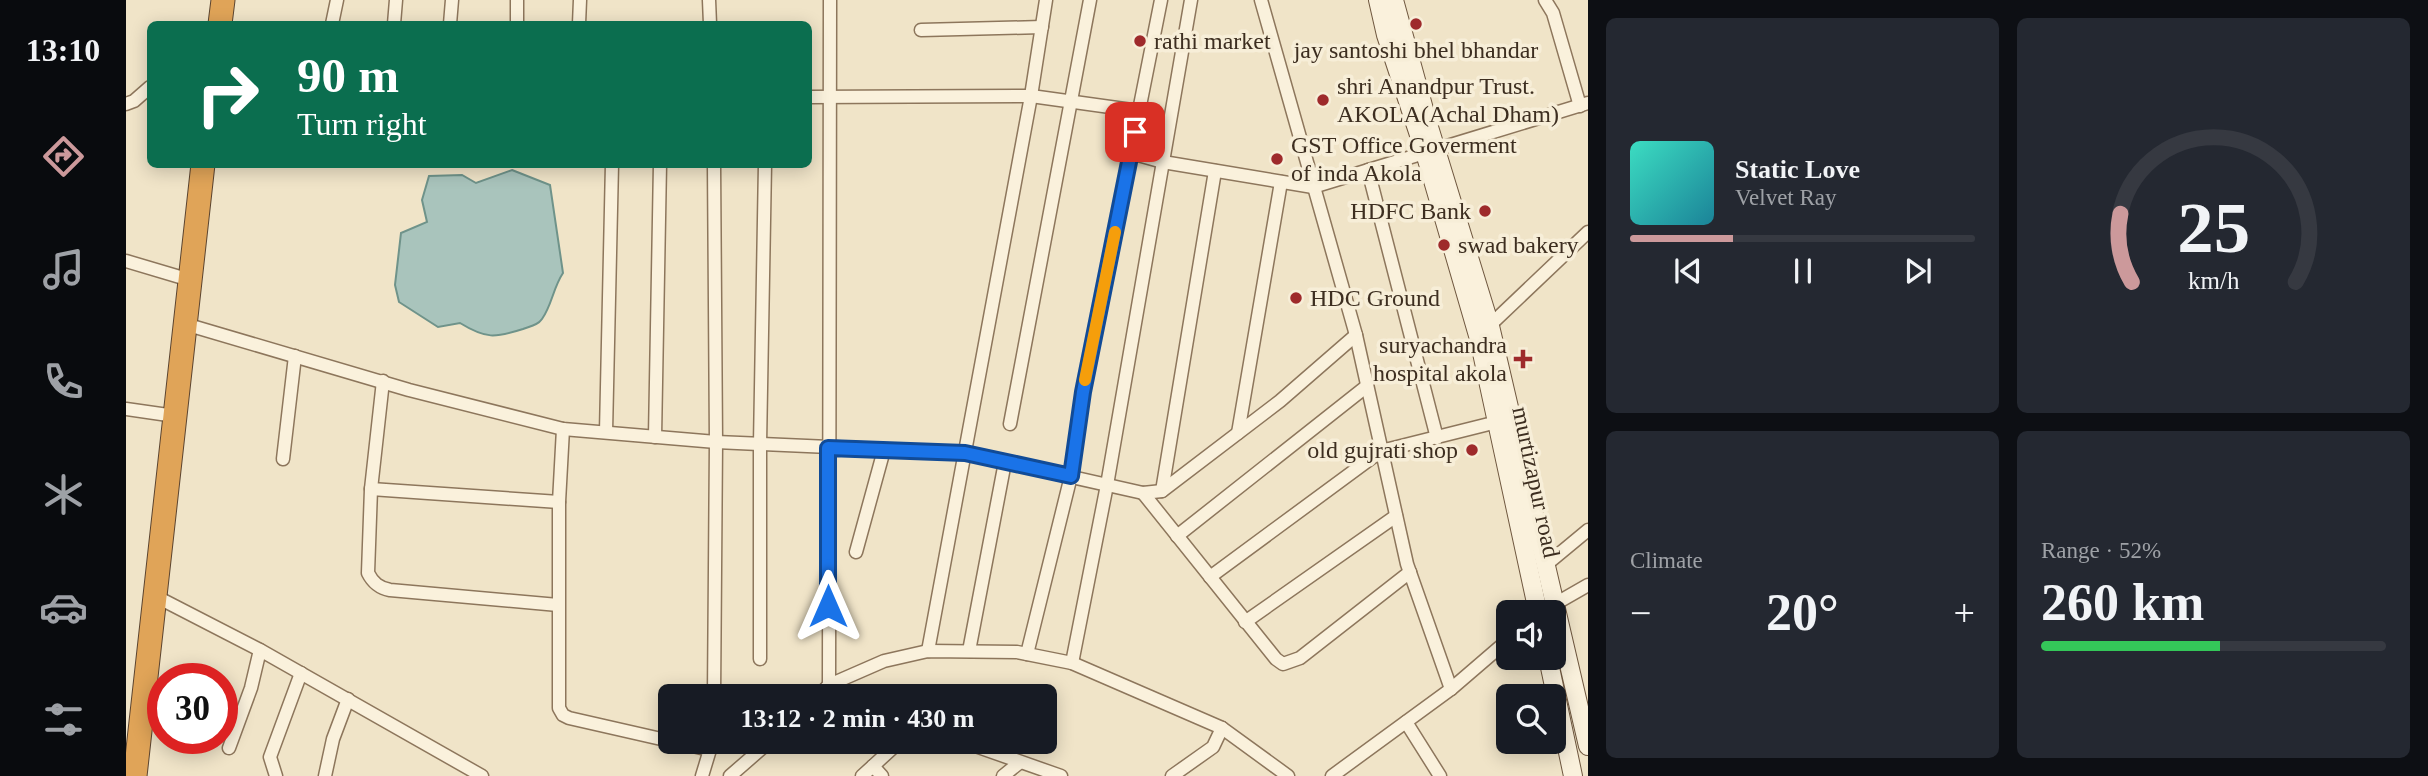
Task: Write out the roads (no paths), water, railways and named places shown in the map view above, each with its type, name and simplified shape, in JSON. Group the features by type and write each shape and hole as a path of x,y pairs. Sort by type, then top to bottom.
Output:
{"highway":[{"path":"220,21 223,0"},
{"path":"135,776 203,168"}],"street":[{"path":"333,21 337,0"},
{"path":"394,21 396,0"},
{"path":"450,21 452,0"},
{"path":"517,0 517,21"},
{"path":"579,21 580,0"},
{"path":"709,0 710,21"},
{"path":"828,684 830,0"},
{"path":"928,651 1031,96 1046,0"},
{"path":"1010,424 1090,0"},
{"path":"1027,654 1071,476 1083,392 1161,0"},
{"path":"1072,663 1107,485 1191,0"},
{"path":"1261,0 1356,335 1410,572 1451,690"},
{"path":"1378,0 1386,35 1431,151 1484,330 1505,420 1547,564 1545,600"},
{"path":"1394,0 1428,124 1431,151"},
{"path":"1131,153 1163,162 1313,187 1584,104 1553,13 1545,0"},
{"path":"921,30 1042,27"},
{"path":"126,104 147,90"},
{"path":"812,97 1031,96 1139,111"},
{"path":"606,432 612,168"},
{"path":"655,437 660,168"},
{"path":"714,168 714,684"},
{"path":"761,659 760,444 765,168"},
{"path":"1368,170 1437,438"},
{"path":"1161,491 1215,171"},
{"path":"1238,433 1281,181"},
{"path":"1484,330 1588,232"},
{"path":"126,261 190,280"},
{"path":"185,324 409,390 563,429 716,442 965,453 1143,493 1161,491 1280,401 1356,335"},
{"path":"283,459 295,356"},
{"path":"383,381 372,489 368,573 375,584 390,590 558,605"},
{"path":"1177,536 1367,386"},
{"path":"126,409 175,416"},
{"path":"1210,577 1381,451 1505,420"},
{"name":"murtizapur road","path":"1505,420 1543,600"},
{"path":"563,429 559,502 559,708 563,715 575,720 658,738"},
{"path":"856,552 884,450"},
{"path":"969,651 1006,462"},
{"path":"372,489 559,502"},
{"path":"1143,493 1245,622 1283,664 1300,658 1410,572"},
{"path":"1245,622 1396,516"},
{"path":"1547,564 1588,530"},
{"path":"1561,600 1588,585"},
{"path":"155,596 260,650 482,776"},
{"path":"238,723 251,688 260,650"},
{"path":"830,684 884,661 928,651 1027,654 1072,663 1222,728 1288,776"},
{"path":"1332,776 1451,690 1496,651"},
{"path":"1566,657 1582,693 1588,746"},
{"path":"1551,670 1573,776"},
{"path":"276,776 270,757 301,673"},
{"path":"326,776 333,739 348,699"},
{"path":"1406,723 1440,776"},
{"path":"1172,776 1213,747 1222,728"},
{"path":"702,776 709,754"},
{"path":"730,776 755,754"},
{"path":"862,776 877,771 890,754"},
{"path":"995,754 1061,776"},
{"path":"1003,776 1019,763"}],"water":[{"path":"512,170 550,185 563,273 540,321 513,332 491,335 477,332 460,323 438,327 399,302 395,285 401,233 427,222 422,200 429,176 462,175 476,183"}],"place":[{"name":"jay santoshi bhel bhandar","path":"1416,24"},
{"name":"rathi market","path":"1140,41"},
{"name":"shri Anandpur Trust. AKOLA(Achal Dham)","path":"1323,100"},
{"name":"GST Office Goverment of inda Akola","path":"1277,159"},
{"name":"HDFC Bank","path":"1485,211"},
{"name":"swad bakery","path":"1444,245"},
{"name":"HDC Ground","path":"1296,298"},
{"name":"suryachandra hospital akola","path":"1523,359"},
{"name":"old gujrati shop","path":"1472,450"}]}
